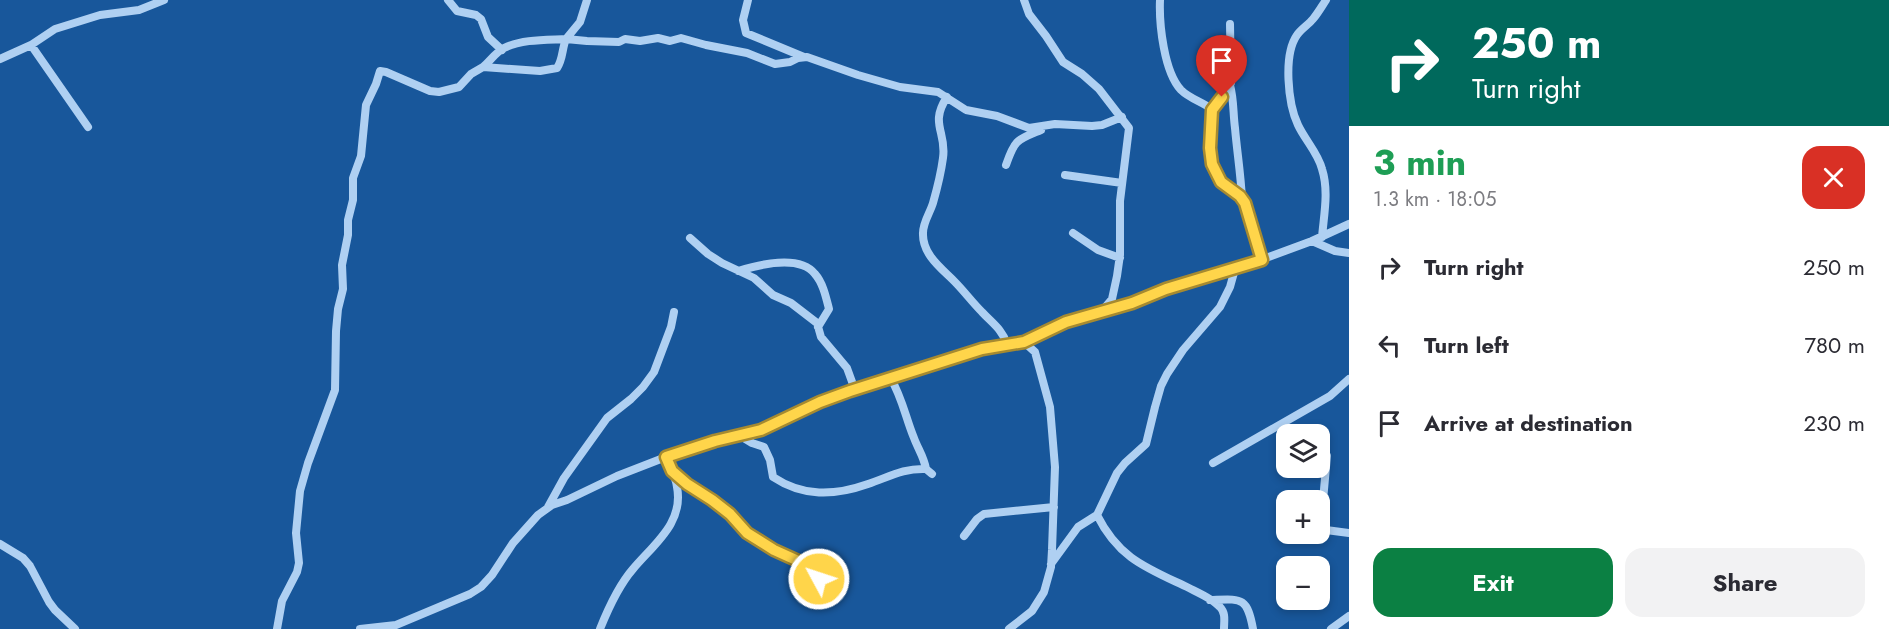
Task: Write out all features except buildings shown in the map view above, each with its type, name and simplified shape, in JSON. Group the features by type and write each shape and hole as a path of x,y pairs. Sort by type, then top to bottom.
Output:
{"street":[{"path":"0,59 31,45 55,29 100,15 139,10 164,0"},
{"path":"448,0 457,11 481,18 488,37 502,50"},
{"path":"483,67 540,70 557,68 560,64 562,48 566,39 580,22 587,0"},
{"path":"748,0 743,20 746,33 805,57 877,81 900,87 938,92 966,110 997,116 1029,128 1055,124 1092,126 1122,117"},
{"path":"1024,0 1029,14 1063,62 1083,74 1100,90 1129,128 1122,183 1120,258 1112,299 1101,311"},
{"path":"1160,0 1159,18 1163,46 1174,81 1187,96 1212,110"},
{"path":"1322,237 1325,179 1322,166 1297,122 1292,104 1288,70 1289,52 1296,36 1313,19 1326,0"},
{"path":"1230,24 1230,85 1241,168 1242,200"},
{"path":"277,629 282,601 297,572 299,563 296,533 300,491 308,463 336,390 336,331 343,289 342,264 353,200 353,178 361,156 366,105 380,71 430,91 439,92 459,87 471,74 483,67 502,50 523,43 566,39 620,42 625,39 640,41 658,38 670,41 681,38 747,53 774,64 805,57"},
{"path":"31,45 88,127"},
{"path":"1230,85 1212,110 1210,148 1212,164 1221,182 1242,200 1247,208 1262,260"},
{"path":"947,97 939,111 938,125 944,154 933,204 925,223 923,234 925,245 940,268 998,326 1007,344"},
{"path":"1006,165 1015,142 1022,136 1055,124"},
{"path":"1065,175 1122,183"},
{"path":"360,629 396,625 470,594 481,587 492,575 513,543 533,520 548,508 617,476 684,450 761,430 820,402 855,390 982,349 1024,342 1066,322 1262,260 1349,224"},
{"path":"1073,233 1098,250 1120,258"},
{"path":"690,238 708,254 754,278 773,295 791,303 814,320 821,337 847,368 855,390"},
{"path":"1312,241 1335,251 1349,253"},
{"path":"738,270 786,262 803,266 814,272 829,309 818,327"},
{"path":"1051,565 1078,527 1097,515 1117,473 1148,440 1161,386 1167,374 1183,350 1220,307 1230,287 1235,269"},
{"path":"548,508 564,478 607,418 631,399 654,372 671,327 674,312"},
{"path":"1009,629 1037,604 1044,592 1051,565 1055,451 1050,406 1035,352 1024,342"},
{"path":"1213,463 1330,396 1349,379"},
{"path":"739,435 764,447 770,460 773,477 797,490 818,493 850,489 913,468 929,472 891,380"},
{"path":"600,629 607,611 626,578 667,533 677,511 677,485 666,457"},
{"path":"672,471 730,514 755,539 816,569 823,586"},
{"path":"1325,478 1321,524 1323,529 1349,533"},
{"path":"964,536 977,519 984,514 1054,507"},
{"path":"1097,515 1103,527 1124,553 1220,606 1224,613 1224,629"},
{"path":"0,544 23,558 30,566 49,602 75,629"},
{"path":"1210,600 1234,599 1244,603 1249,608 1253,629"},
{"path":"1331,629 1349,616"}],"route":[{"path":"819,579 816,569 774,550 747,533 730,514 672,471 666,457 715,441 761,430 820,402 850,391 891,380 982,349 1024,342 1066,322 1262,260 1245,203 1240,196 1221,182 1212,164 1210,148 1212,110 1222,97"}]}
